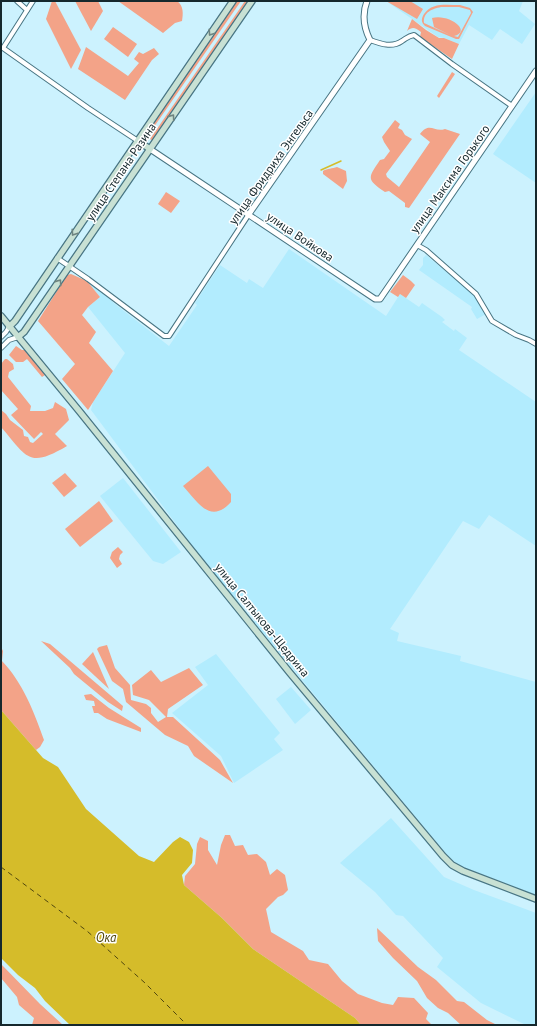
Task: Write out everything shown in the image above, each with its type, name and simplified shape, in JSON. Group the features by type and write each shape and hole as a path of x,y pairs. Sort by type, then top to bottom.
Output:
{"main road":[{"name":"улица Степана Разина","path":"9,327 233,1"},
{"name":"улица Степана Разина","path":"18,337 24,332 70,266 252,1"},
{"path":"138,140 150,149"},
{"name":"улица Салтыкова-Щедрина","path":"1,316 290,673 443,856 452,865 463,871 536,899"}],"street":[{"path":"17,1 27,10"},
{"path":"33,1 3,48 88,108 138,140"},
{"path":"366,1 364,16 365,29 370,40 382,45 393,45 402,41 408,36 414,35 512,106"},
{"name":"улица Фридриха Энгельса","path":"70,266 164,336 169,336 250,214 370,40"},
{"name":"улица Максима Горького","path":"380,299 536,71"},
{"name":"улица Войкова","path":"150,149 250,214 375,299 380,299"},
{"path":"417,245 426,250 476,294 492,321 516,335 536,344"},
{"path":"57,258 70,266"},
{"name":"улица Степана Разина","path":"1,337 9,327"},
{"name":"улица Степана Разина","path":"1,348 9,340 18,337"}],"shaded area":[{"path":"52,1 55,1 81,50 71,69 46,19"},
{"path":"75,1 98,1 103,11 91,31"},
{"path":"118,1 177,1 182,8 182,21 175,23 163,33"},
{"path":"236,1 241,1 147,137 144,135"},
{"path":"245,1 250,1 153,141 150,139"},
{"path":"386,1 523,1 519,11 535,24 522,44 500,29 492,40 469,25 459,44 438,37"},
{"path":"386,1 410,1 423,9 417,19"},
{"path":"460,5 470,8 473,12 459,39 425,26 423,23 422,20 424,14 427,10 435,6","holes":["441,7 459,7 470,10 471,13 458,37 454,36 459,34 461,30 460,27 451,20 438,17 432,18 434,27 450,35 424,23 425,16 431,10"]},
{"path":"412,19 439,38 444,38 459,44 452,59 420,37 421,32 417,29 412,28 407,31"},
{"path":"113,27 137,44 128,57 104,39"},
{"path":"86,47 128,76 139,63 134,59 139,52 143,54 154,48 159,54 152,60 125,100 78,69"},
{"path":"452,72 455,74 439,98 437,96"},
{"path":"536,92 536,183 493,154"},
{"path":"395,120 400,124 398,128 412,139 386,174 387,177 399,187 430,142 420,134 423,130 427,128 438,130 445,129 460,134 409,208 405,207 405,203 389,191 385,192 379,188 371,178 373,171 380,160 384,159 390,151 382,137"},
{"path":"337,167 346,171 347,181 343,189 323,174 323,171 325,170"},
{"path":"166,192 180,201 171,213 158,204"},
{"path":"289,249 386,316 400,294 419,307 422,303 442,317 445,320 442,322 467,338 459,350 536,402 536,546 489,515 479,529 463,521 390,629 399,633 397,641 461,656 460,661 536,682 536,895 460,866 449,857 254,622 258,617 242,597 237,601 194,548 91,410 93,402 125,353 88,307 100,297 87,281 88,279 115,304 169,346 197,305 195,303 220,265 247,283 249,279 263,288"},
{"path":"426,255 474,295 486,314 477,319 471,309 472,307 419,270 423,265 423,258"},
{"path":"71,274 87,281 100,297 88,307 82,315 96,332 89,343 113,371 88,410 62,379 75,364 38,321 67,275"},
{"path":"403,275 415,285 406,298 400,294 398,297 390,292"},
{"path":"16,346 22,350 25,350 45,375 42,377 27,359 23,362 16,362 9,355"},
{"path":"5,359 13,364 14,369 9,372 8,377 31,406 30,411 45,411 53,408 55,402 66,409 69,420 55,434 67,446 44,457 36,458 29,456 17,446 1,427 1,410 10,420 23,430 24,436 28,437 30,442 33,443 43,434 41,432 34,439 11,415 18,409 1,390 1,364"},
{"path":"208,466 231,494 231,502 224,509 217,511 205,509 183,486"},
{"path":"65,473 77,486 64,497 52,483"},
{"path":"123,478 181,552 163,564 153,561 100,496"},
{"path":"99,501 113,521 80,547 65,529"},
{"path":"118,547 123,552 119,559 122,564 117,568 110,558 112,552"},
{"path":"41,641 50,644 123,706 122,711 108,702 74,674 70,668"},
{"path":"107,645 115,668 130,685 131,700 146,704 151,708 151,713 158,722 166,717 149,700 133,695 132,685 151,670 161,682 189,668 203,685 168,709 167,717 173,717 220,760 233,783 194,756 188,746 165,735 126,702 123,689 112,681 97,649"},
{"path":"1,647 3,651 2,661 22,688 32,708 44,740 40,747 36,750 1,710"},
{"path":"93,652 109,689 82,664"},
{"path":"216,654 280,733 274,739 283,750 234,783 221,756 172,713 208,685 195,667"},
{"path":"291,687 311,710 295,724 276,699"},
{"path":"91,694 109,708 141,728 141,732 107,719 98,713 94,713 92,706 95,706 94,701 86,700 84,695"},
{"path":"391,818 444,877 536,913 536,1025 526,1025 481,1003 437,967 443,958 403,916 396,915 375,892 340,863"},
{"path":"225,835 230,835 235,846 243,845 248,855 257,854 266,862 270,875 277,869 285,875 288,890 283,895 278,897 266,909 271,932 303,951 309,960 328,964 342,981 358,994 382,1003 393,1005 398,997 414,998 428,1013 426,1019 432,1025 361,1025 355,1018 253,949 222,918 184,885 185,876 195,864 197,844 200,837 208,841 208,850 217,865 221,845"},
{"path":"377,928 418,967 436,980 457,1001 464,1002 487,1020 497,1025 461,1025 448,1013 438,1008 427,998 417,981 378,941"},
{"path":"1,964 63,1025 32,1025 34,1018 19,1005 17,997 1,978"}],"water":[{"name":"Ока","path":"1,710 43,758 58,767 86,809 139,856 154,862 173,842 180,837 189,842 193,850 192,863 182,875 184,885 222,918 253,949 355,1018 361,1025 70,1025 45,1001 35,988 18,975 1,958"}],"waterway":[{"path":"321,170 341,161"}],"ferry route":[{"path":"1,867 87,931 145,983 187,1025"}]}
